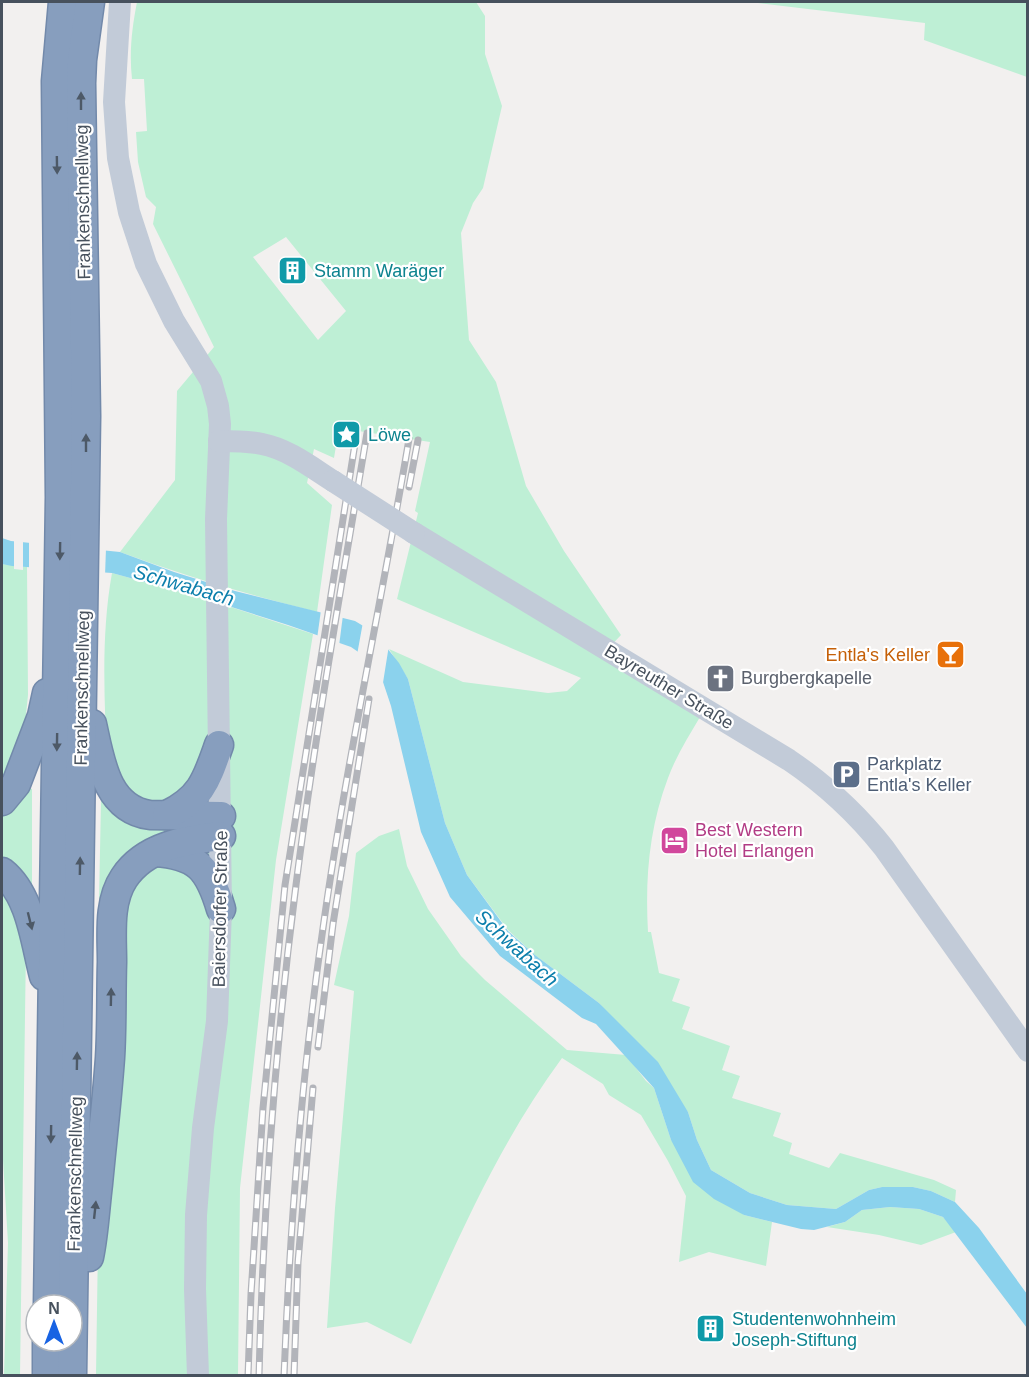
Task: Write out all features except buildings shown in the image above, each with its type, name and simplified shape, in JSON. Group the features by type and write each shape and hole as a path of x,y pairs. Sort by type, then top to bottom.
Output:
{"highway":[{"name":"Frankenschnellweg","path":"47,1376 64,1356 82,678 72,604 73,500 56,81 63,2"},
{"name":"Frankenschnellweg","path":"73,500 85,336 81,94 82,60 90,2"},
{"name":"Frankenschnellweg","path":"48,1293 59,641 72,604"},
{"path":"2,801 16,784 28,757 42,716 59,641"},
{"path":"82,678 100,760 116,796 126,806 139,813 167,815 221,826"},
{"path":"167,815 183,807 202,789 219,745"},
{"path":"64,1356 92,1245 110,1056 113,910 117,894 124,878 141,860 173,844 193,839 221,826"},
{"path":"155,852 177,854 201,867 210,878 221,909"},
{"path":"2,872 10,879 27,910 54,1012"}],"main road":[{"name":"Baiersdorfer Straße","path":"120,2 114,102 118,158 129,212 136,239 151,273 174,321 211,381 218,406 216,519 221,909 217,1021 203,1128 196,1215 195,1289 198,1376"},
{"name":"Bayreuther Straße","path":"219,441 263,444 289,454 414,533 780,754 826,788 858,818 884,848 1028,1051"}],"green space":[{"path":"137,2 476,2 485,16 485,54 502,106 483,188 473,203 461,233 469,340 496,382 526,486 564,551 621,635 602,655 700,717 671,770 656,816 647,893 648,932 651,932 659,973 680,979 672,1001 690,1007 682,1029 730,1046 722,1070 740,1076 732,1098 781,1113 773,1136 792,1143 789,1154 829,1168 840,1153 934,1180 956,1190 955,1202 931,1191 913,1187 882,1187 869,1190 836,1209 787,1205 750,1193 711,1170 697,1140 688,1112 599,1003 535,955 508,930 467,875 445,823 408,679 389,649 463,682 548,693 567,691 581,678 397,599 418,513 415,511 430,442 339,428 334,458 314,449 307,483 332,505 317,612 217,585 120,552 175,480 177,391 214,347 153,224 156,207 146,197 138,162 136,132 147,131 144,79 132,79 131,69","holes":["286,237 346,311 318,340 253,257"]},
{"path":"750,2 1027,2 1027,77 924,40 925,23"},
{"path":"2,564 27,567 28,695 24,734 24,786 32,789 32,888 26,945 20,1376 4,1375 8,1243 2,1143"},
{"path":"112,573 203,598 313,634 276,860 240,1188 238,1375 96,1375 98,1244 95,1102 101,801 108,793 104,655"},
{"path":"399,829 407,866 428,909 461,956 485,980 567,1050 626,1055 654,1088 671,1140 744,1215 772,1222 766,1266 709,1252 679,1262 686,1196 668,1161 641,1115 609,1095 603,1084 562,1058 539,1091 497,1161 461,1233 411,1344 367,1322 327,1328 354,991 334,985 349,916 356,853 379,836"},
{"path":"890,1207 919,1209 943,1217 956,1232 921,1245 879,1235 827,1227 845,1222 862,1210"}],"water":[{"name":"Schwabach","path":"2,538 11,541 120,552 235,591 355,621 375,633 399,663 408,679 445,823 467,875 508,931 535,955 599,1003 658,1062 688,1112 697,1140 711,1170 750,1193 787,1205 836,1209 869,1190 882,1187 913,1187 931,1191 955,1202 979,1228 1027,1294 1027,1328 943,1217 919,1209 890,1207 862,1210 845,1222 814,1230 801,1229 744,1215 714,1199 693,1182 671,1140 654,1088 596,1024 582,1018 500,956 450,897 421,832 391,706 383,682 367,658 351,647 288,625 203,598 112,573 2,564"}],"pier":[{"path":"14,538 23,539 23,570 14,569"},
{"path":"29,540 106,548 105,576 29,570"},
{"path":"321,610 343,615 339,646 317,639"},
{"path":"363,622 377,631 389,645 382,689 365,660 357,655"}],"railway":[{"path":"248,1376 263,1108 285,885 357,431"},
{"path":"259,1376 271,1130 282,1007 303,828 367,433"},
{"path":"284,1376 298,1148 316,977 343,800 409,439"},
{"path":"409,487 418,440"},
{"path":"318,1047 333,924 369,699"},
{"path":"294,1376 298,1262 313,1088"}],"place":[{"name":"Stamm Waräger","path":"293,271"},
{"name":"Löwe","path":"347,435"},
{"name":"Entla's Keller","path":"951,655"},
{"name":"Burgbergkapelle","path":"720,678"},
{"name":"Parkplatz Entla's Keller","path":"846,774"},
{"name":"Best Western Hotel Erlangen","path":"674,840"},
{"name":"Studentenwohnheim Joseph-Stiftung","path":"711,1329"}]}
